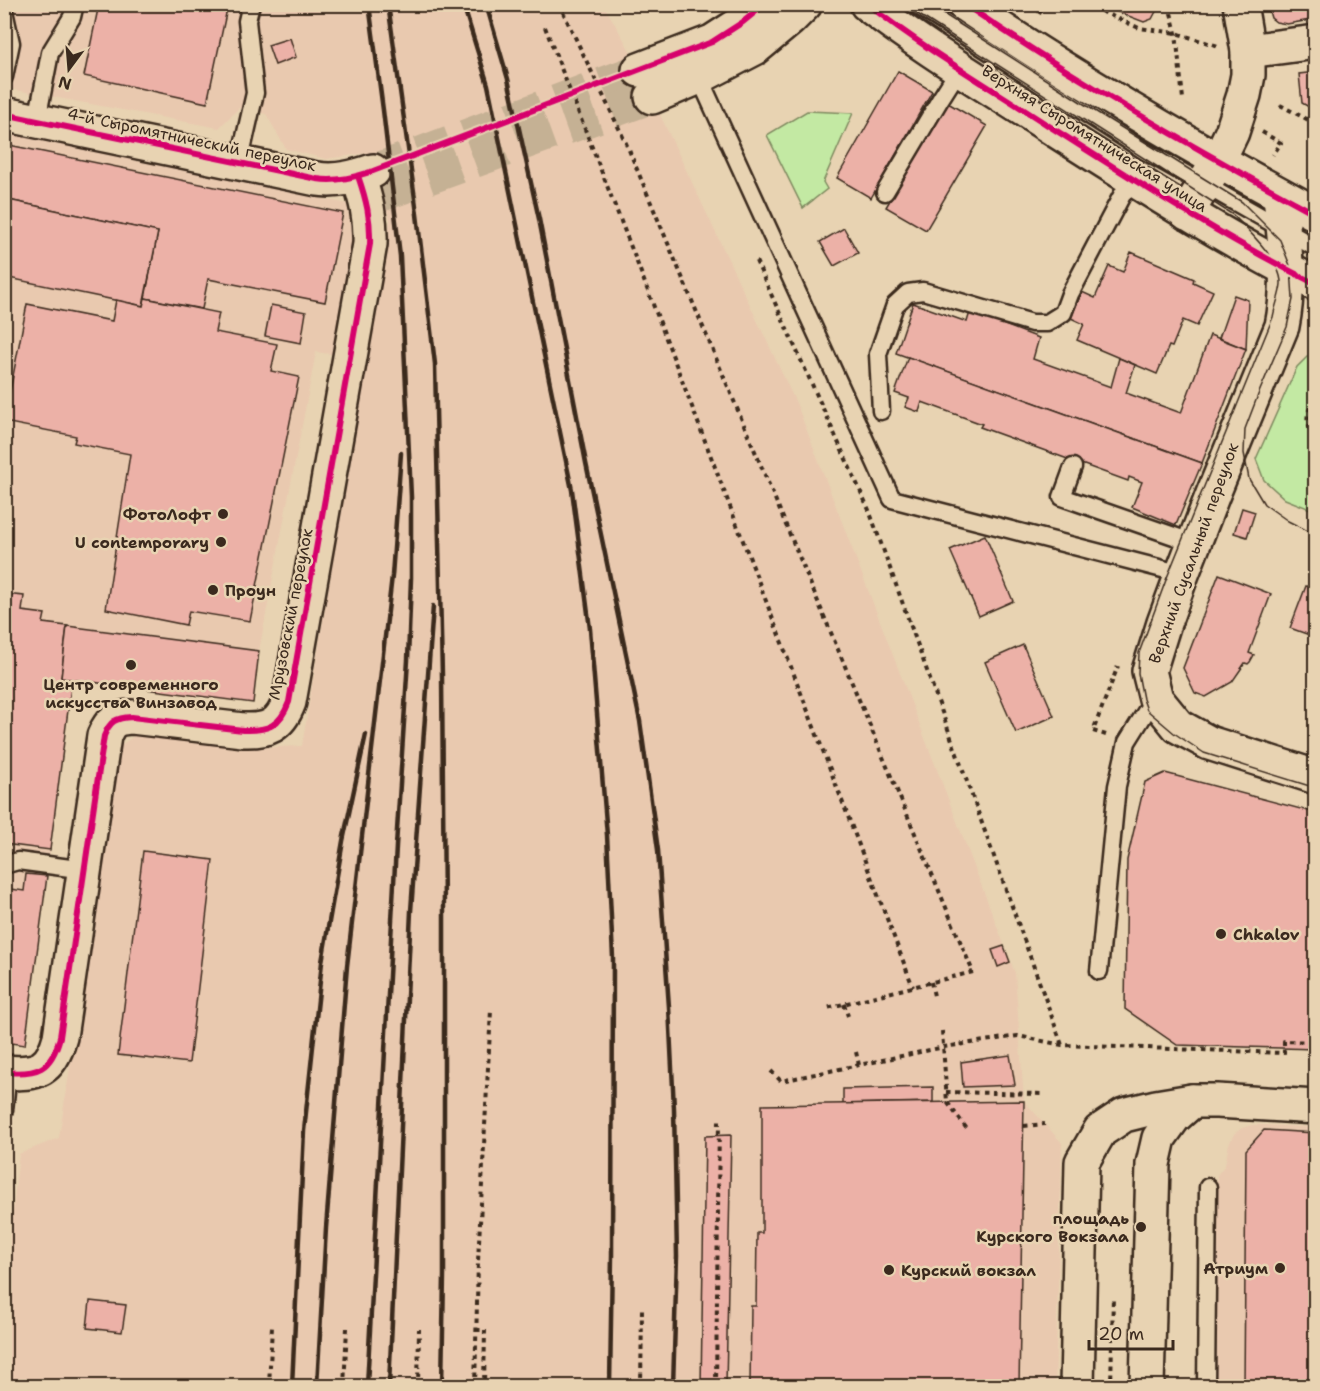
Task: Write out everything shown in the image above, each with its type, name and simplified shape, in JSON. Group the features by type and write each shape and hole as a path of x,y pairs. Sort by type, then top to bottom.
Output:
{"street":[{"path":"765,4 743,22 645,83 699,77 755,48 805,4"},
{"name":"Верхняя Сыромятническая улица","path":"867,4 887,20 960,68 1186,213 1316,284"},
{"path":"964,4 1093,88 1211,172 1280,195 1316,214"},
{"path":"1186,213 1233,132 1244,95 1248,75 1233,49 1240,4"},
{"path":"1233,49 1316,42"},
{"name":"4-й Сыромятнический переулок","path":"4,114 317,179 370,185"},
{"name":"Мрузовский переулок","path":"6,1072 31,1072 41,1068 50,1062 60,1037 104,736 108,726 116,719 132,717 256,731 267,729 285,713 289,702 370,244 370,185"},
{"name":"Верхний Сусальный переулок","path":"1280,195 1287,269 1286,305 1282,326 1182,574 1149,671 1156,699 1178,726 1209,743 1316,777"},
{"path":"1077,1386 1083,1162 1100,1131 1124,1115 1192,1101 1316,1107"},
{"path":"1147,1386 1153,1164 1159,1138 1174,1117 1192,1101"}],"lane":[{"path":"37,120 50,53 72,17 75,4"},
{"path":"239,163 255,93 247,21 251,4"},
{"path":"915,4 1145,151 1211,172 1316,248"},
{"path":"4,11 11,43 4,77"},
{"path":"885,192 960,68"},
{"path":"699,77 892,499 1182,574"},
{"path":"881,411 878,354 895,305 908,293 923,291 1032,323 1047,323 1063,313 1131,178"},
{"path":"1073,467 1062,497 1194,543"},
{"path":"1099,971 1117,786 1127,742 1156,699"},
{"path":"4,865 18,861 85,870"},
{"path":"4,1110 6,1072"},
{"path":"1206,1386 1208,1187"}],"path":[{"path":"560,4 626,143 974,972 827,1008"},
{"path":"1039,14 1044,4"},
{"path":"1085,4 1139,28 1176,33 1233,49"},
{"path":"1172,4 1183,99"},
{"path":"545,27 913,987"},
{"path":"1280,105 1316,124"},
{"path":"1262,132 1281,143 1272,156"},
{"path":"762,276 869,510 1062,1045"},
{"path":"1316,400 1309,408 1307,417 1308,426 1316,435"},
{"path":"1316,453 1311,466 1316,468"},
{"path":"931,982 934,996"},
{"path":"844,1004 848,1016"},
{"path":"475,1386 478,1262 491,1010"},
{"path":"942,1031 946,1102 967,1129"},
{"path":"771,1071 781,1081 944,1047 1018,1036 1062,1045 1284,1053 1284,1041 1316,1042"},
{"path":"856,1052 859,1065"},
{"path":"946,1092 1044,1094"},
{"path":"716,1386 719,1120"},
{"path":"1024,1126 1045,1124"},
{"path":"1111,1386 1113,1296"},
{"path":"641,1386 642,1309"},
{"path":"269,1386 272,1326"},
{"path":"344,1386 347,1328"},
{"path":"418,1386 419,1329"},
{"path":"476,1330 485,1330 484,1386"}],"shaded area":[{"path":"5,5 604,5 629,49 797,405 1015,973 1024,1101 1062,1143 1055,1386 5,1386 5,1283 19,1154 59,1138 120,746 137,734 258,748 302,746 390,220 367,153 326,159 286,149 266,114 239,108 219,128 5,88"},
{"name":"Центр современного искусства Винзавод","path":"5,132 362,207 337,355 316,352 259,651 253,703 72,680 25,1045 5,1042"},
{"name":"Атриум","path":"1252,1125 1315,1127 1315,1386 1215,1386 1217,1175 1225,1165 1229,1144 1234,1134"}],"green space":[{"path":"807,111 853,113 823,182 827,189 803,208 767,135"},
{"path":"1315,351 1315,511 1285,499 1264,480 1256,459 1297,367"}],"building":[{"path":"99,4 228,4 207,103 84,76"},
{"path":"1097,4 1160,4 1152,19 1144,22"},
{"path":"1267,4 1316,4 1316,19 1287,24 1276,22 1271,18"},
{"path":"290,38 296,57 275,65 268,45"},
{"path":"898,71 932,91 871,198 837,178"},
{"path":"1316,72 1316,111 1302,103 1299,74"},
{"path":"948,103 987,126 926,230 886,207"},
{"path":"4,144 343,213 325,302 208,279 202,309 145,298 158,232 4,199"},
{"path":"4,199 158,232 143,306 4,277"},
{"path":"844,228 858,253 834,266 820,242"},
{"path":"1131,252 1194,279 1193,282 1213,291 1197,326 1183,320 1172,347 1169,346 1157,374 1077,340 1084,324 1071,318 1082,292 1095,298 1109,266 1123,272"},
{"path":"1234,295 1248,300 1246,349 1219,338"},
{"path":"145,298 219,313 215,332 277,344 271,371 299,377 250,621 189,611 186,625 106,609 130,454 74,443 76,436 4,422 27,304 112,321 116,300 143,306"},
{"path":"913,303 967,322 970,312 1039,338 1033,359 1111,387 1119,358 1135,365 1126,393 1181,413 1210,335 1246,349 1202,463 896,353"},
{"path":"271,305 306,312 301,343 265,336"},
{"path":"908,357 1202,463 1176,525 1132,507 1142,482 1129,477 1128,481 980,427 982,424 922,402 919,412 905,407 909,398 895,393"},
{"path":"1242,508 1255,512 1247,537 1234,533"},
{"path":"985,535 1013,601 979,616 950,550"},
{"path":"1219,574 1271,594 1249,653 1254,655 1250,662 1245,663 1232,682 1206,697 1195,693 1183,668"},
{"path":"1306,586 1316,589 1316,642 1313,642 1315,637 1290,628"},
{"path":"4,594 24,596 22,611 45,614 43,623 67,626 61,678 72,679 50,850 4,844"},
{"path":"67,626 259,651 253,703 61,678"},
{"path":"1023,645 1054,716 1016,733 985,662"},
{"name":"Chkalov","path":"1165,773 1316,813 1316,1049 1177,1045 1125,1009 1127,860 1145,782"},
{"path":"143,851 213,860 189,1063 118,1055"},
{"path":"26,874 47,876 25,1045 4,1042 4,888 24,891"},
{"path":"1004,946 1010,962 998,967 992,950"},
{"path":"1010,1055 1015,1085 963,1087 961,1062"},
{"path":"933,1087 933,1102 843,1104 843,1089"},
{"name":"Курский вокзал","path":"1024,1101 1019,1386 750,1386 751,1306 756,1306 757,1233 762,1233 762,1105"},
{"name":"Атриум","path":"1264,1130 1316,1133 1316,1386 1244,1386 1246,1150"},
{"path":"731,1135 726,1386 701,1386 705,1136"},
{"path":"90,1301 126,1305 122,1332 87,1328"}],"tunnel":[{"path":"373,171 639,70"},
{"path":"382,195 652,97"}],"tram line":[{"path":"902,4 1233,215 1263,247 1276,266 1281,284 1273,317 1166,580 1139,653 1138,673 1147,710 1174,733 1204,753 1316,788"},
{"path":"928,4 1242,202 1280,240 1291,268 1293,299 1287,327 1245,429 1244,453 1249,479 1264,504 1288,521 1316,535"}],"railway":[{"path":"367,1386 411,578 411,497 400,256 369,4"},
{"path":"388,4 435,364 442,676 444,910 442,1386"},
{"path":"463,4 488,85 572,490 590,629 607,835 613,958 610,1386"},
{"path":"486,4 508,79 539,219 586,463 640,721 658,850 674,1109 677,1256 673,1386"},
{"path":"317,1386 326,1228 347,966 392,576 401,453"},
{"path":"389,1386 411,911 433,606"},
{"path":"292,1386 304,1131 322,962 343,841 366,734"}],"cycle path":[{"path":"4,114 317,179 346,178 373,171 712,42 743,22 765,4"},
{"path":"867,4 957,67 1147,188 1247,248 1316,284"},
{"path":"964,4 1137,113 1316,214"},
{"path":"4,1072 26,1072 41,1068 52,1057 60,1037 104,736 109,727 117,719 132,717 243,730 259,729 277,722 289,702 370,244 370,226 358,176"}],"place":[{"name":"ФотоЛофт","path":"223,514"},
{"name":"U contemporary","path":"221,542"},
{"name":"Проун","path":"213,590"},
{"name":"Центр современного искусства Винзавод","path":"131,665"},
{"name":"Chkalov","path":"1221,934"},
{"name":"площадь Курского Вокзала","path":"1141,1227"},
{"name":"Атриум","path":"1280,1268"},
{"name":"Курский вокзал","path":"889,1270"}]}
